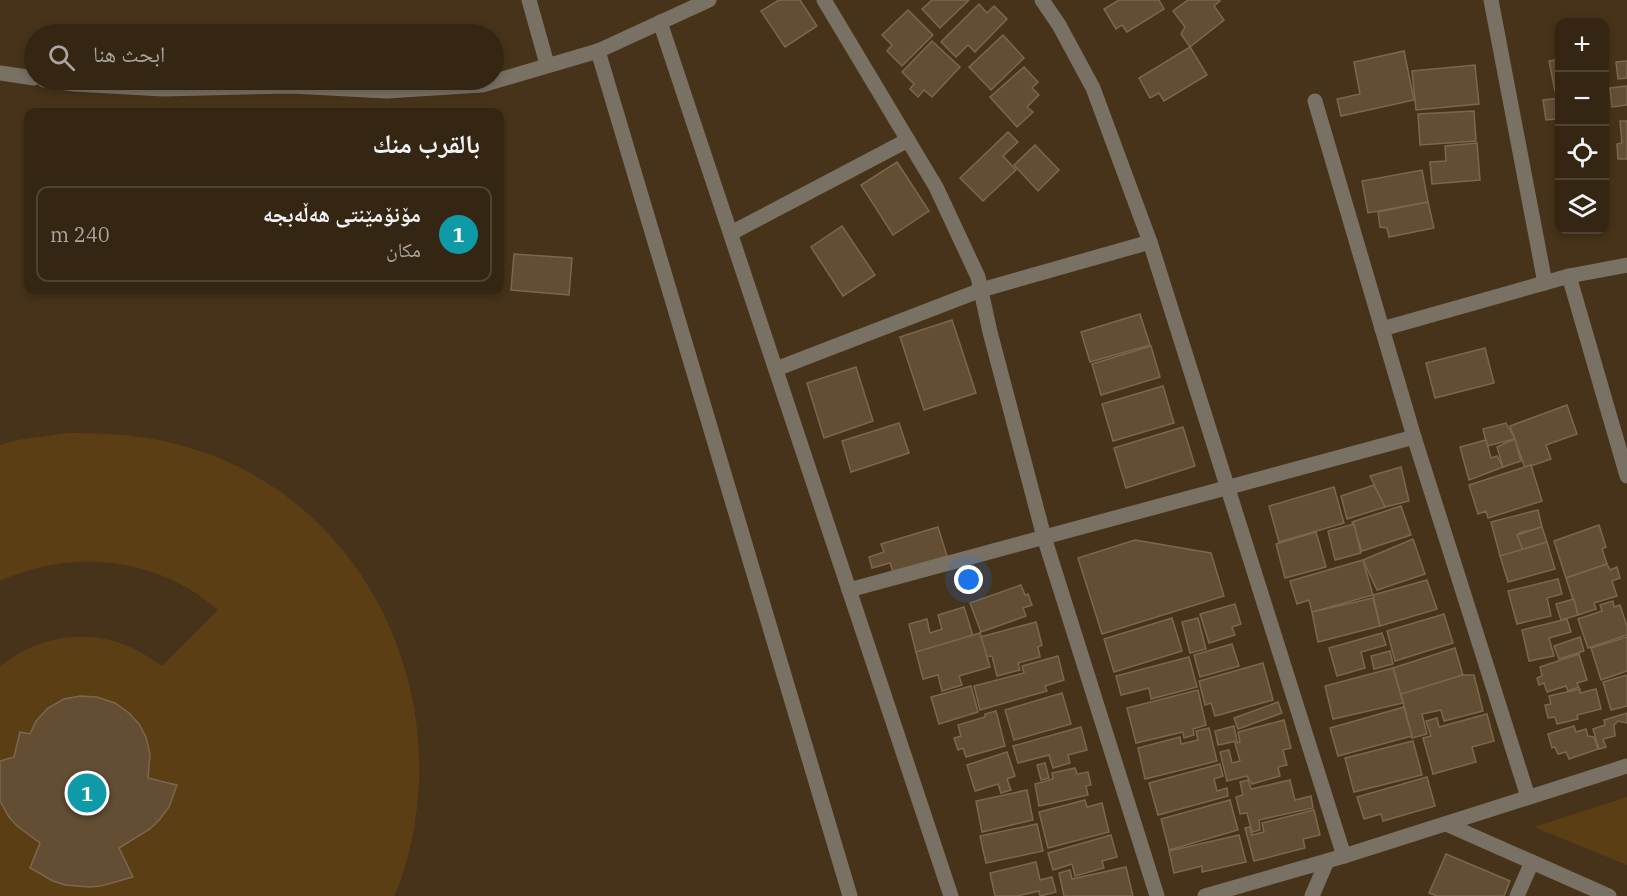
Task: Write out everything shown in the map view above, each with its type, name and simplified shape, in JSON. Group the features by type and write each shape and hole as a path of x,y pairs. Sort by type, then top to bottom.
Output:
{"street":[{"path":"529,0 547,64"},
{"path":"504,78 598,51 709,0"},
{"path":"824,0 936,187 978,277 990,332 1044,537 1157,896"},
{"path":"1042,0 1059,25 1093,88 1150,242 1344,856"},
{"path":"1491,0 1545,283"},
{"path":"660,22 951,896"},
{"path":"598,51 849,896"},
{"path":"0,73 24,77"},
{"path":"368,90 403,90"},
{"path":"1315,101 1414,437 1528,797"},
{"path":"731,233 908,140"},
{"path":"776,369 981,290 1150,242"},
{"path":"1382,329 1569,276 1627,265"},
{"path":"1569,276 1627,476"},
{"path":"849,590 1414,437"},
{"path":"1205,896 1344,856 1627,766"},
{"path":"1446,824 1609,896"},
{"path":"1312,896 1327,861"},
{"path":"1517,896 1532,862"}],"shaded area":[{"path":"68,433 107,434 163,441 219,458 269,484 313,519 350,560 380,606 401,656 415,710 419,766 415,822 407,860 394,896 0,896 0,667 26,650 71,637 102,638 123,644 141,652 162,666 218,610 194,592 169,578 114,563 56,564 0,581 0,445 17,440"},
{"path":"1627,797 1627,865 1534,827"}],"building":[{"path":"779,0 800,0 817,26 785,47 761,11"},
{"path":"932,0 969,0 940,28 922,9"},
{"path":"1119,0 1159,0 1164,9 1127,32 1122,25 1116,29 1104,9"},
{"path":"1188,0 1219,0 1214,6 1224,20 1190,47 1181,34 1185,27 1173,11"},
{"path":"979,4 987,13 994,6 1007,19 975,52 968,45 956,57 941,42"},
{"path":"908,10 933,35 902,66 887,51 892,45 882,35"},
{"path":"1003,35 1024,58 991,90 969,67"},
{"path":"932,41 960,67 932,97 924,90 918,97 910,89 914,84 902,72"},
{"path":"1190,47 1207,75 1164,101 1159,93 1150,98 1139,78"},
{"path":"1404,51 1414,100 1341,116 1337,99 1360,94 1354,62"},
{"path":"1555,60 1555,91 1549,61"},
{"path":"1627,61 1627,78 1618,79 1616,62"},
{"path":"1475,65 1479,104 1416,110 1412,71"},
{"path":"1024,67 1038,82 1032,88 1039,95 1027,107 1033,112 1017,127 990,97"},
{"path":"1627,86 1627,105 1612,107 1610,88"},
{"path":"1555,99 1555,119 1546,120 1543,100"},
{"path":"1474,111 1476,141 1420,145 1418,114"},
{"path":"1620,121 1627,121 1627,159 1618,159 1617,144 1622,143"},
{"path":"1008,132 1018,142 1003,156 1016,170 983,201 960,178"},
{"path":"1477,143 1480,180 1432,184 1430,162 1446,161 1445,146"},
{"path":"1035,145 1059,170 1038,191 1014,165"},
{"path":"897,162 929,211 893,235 861,185"},
{"path":"1422,170 1428,202 1368,213 1362,181"},
{"path":"1428,202 1434,228 1389,237 1387,228 1380,227 1378,212"},
{"path":"842,226 875,275 843,296 811,247"},
{"path":"514,254 572,258 569,295 511,290"},
{"path":"1140,314 1150,345 1090,362 1081,332"},
{"path":"952,320 976,393 924,410 900,337"},
{"path":"1151,346 1160,377 1101,395 1092,364"},
{"path":"1485,348 1494,383 1435,398 1426,363"},
{"path":"856,367 873,421 824,438 807,383"},
{"path":"1163,386 1174,423 1113,441 1102,404"},
{"path":"1567,405 1577,434 1546,445 1551,459 1525,468 1510,426"},
{"path":"899,423 909,453 851,472 842,441"},
{"path":"1506,423 1515,439 1487,446 1483,429"},
{"path":"1183,427 1195,466 1126,488 1114,448"},
{"path":"1515,439 1521,461 1503,467 1497,447"},
{"path":"1486,440 1491,458 1497,456 1503,467 1469,480 1460,447"},
{"path":"1531,465 1542,501 1488,518 1486,511 1478,514 1469,485"},
{"path":"1401,467 1409,501 1385,507 1370,476"},
{"path":"1374,485 1385,507 1347,519 1341,496"},
{"path":"1334,487 1344,523 1279,542 1269,506"},
{"path":"1401,506 1411,535 1362,551 1352,522"},
{"path":"1538,510 1542,527 1519,533 1523,550 1500,556 1491,522"},
{"path":"1354,524 1361,553 1335,560 1328,531"},
{"path":"1599,525 1606,547 1602,549 1607,564 1566,578 1554,541"},
{"path":"938,527 947,556 893,572 890,563 872,568 869,557 884,552 881,544"},
{"path":"1542,527 1547,542 1523,550 1517,535"},
{"path":"1316,532 1326,567 1285,578 1276,544"},
{"path":"1413,539 1425,574 1377,590 1363,560"},
{"path":"1135,540 1211,553 1224,596 1102,634 1078,558"},
{"path":"1547,542 1555,569 1508,582 1500,556"},
{"path":"1363,560 1373,595 1312,612 1309,600 1297,604 1290,581"},
{"path":"1607,564 1610,570 1617,567 1620,578 1612,581 1617,596 1594,603 1596,609 1578,615 1566,578"},
{"path":"1558,579 1562,594 1547,598 1551,616 1517,624 1508,591"},
{"path":"1427,580 1437,609 1380,626 1373,595"},
{"path":"1021,585 1032,605 1023,608 1026,616 981,632 970,603"},
{"path":"1373,598 1380,626 1318,642 1312,612"},
{"path":"1574,599 1578,615 1561,620 1556,604"},
{"path":"1613,601 1614,607 1620,605 1627,626 1627,635 1588,648 1578,619 1602,611 1600,605"},
{"path":"1235,604 1241,624 1232,627 1235,635 1209,643 1200,614"},
{"path":"964,607 973,636 916,652 909,624 927,619 930,633 942,629 938,615"},
{"path":"1444,614 1453,643 1395,661 1387,631"},
{"path":"1172,618 1182,651 1114,672 1104,639"},
{"path":"1198,618 1206,649 1190,653 1182,622"},
{"path":"1567,619 1571,632 1549,638 1554,656 1529,661 1522,630"},
{"path":"1036,622 1042,645 1038,647 1040,657 1018,663 1020,670 997,676 992,656 986,657 980,637"},
{"path":"980,633 990,667 959,676 962,685 942,691 938,675 923,679 916,652"},
{"path":"1382,633 1386,645 1361,652 1365,668 1337,676 1329,648"},
{"path":"1580,637 1584,651 1559,659 1554,646"},
{"path":"1627,637 1627,671 1601,680 1591,648"},
{"path":"1232,644 1239,666 1200,677 1194,655"},
{"path":"1455,648 1463,675 1401,695 1393,668"},
{"path":"1390,651 1393,664 1374,669 1371,656"},
{"path":"1579,654 1587,680 1577,683 1579,687 1568,691 1566,686 1547,692 1544,683 1539,685 1537,678 1542,676 1540,667"},
{"path":"1058,656 1064,680 1045,686 1047,691 980,710 974,686 1024,673 1022,666"},
{"path":"1189,657 1197,687 1151,699 1149,688 1121,695 1116,676"},
{"path":"1263,663 1273,700 1215,716 1211,703 1205,705 1199,681"},
{"path":"1393,668 1403,703 1333,719 1325,686"},
{"path":"1463,675 1474,675 1483,711 1444,721 1441,710 1422,714 1427,734 1412,738 1401,694"},
{"path":"1627,675 1627,706 1611,710 1603,682"},
{"path":"971,686 978,712 939,724 931,697"},
{"path":"1580,689 1580,693 1596,689 1601,709 1577,715 1578,719 1557,724 1555,717 1548,718 1545,705 1551,704 1549,696"},
{"path":"1198,690 1206,725 1193,729 1194,735 1184,738 1183,732 1136,743 1127,708"},
{"path":"1062,693 1071,724 1014,740 1005,710"},
{"path":"80,696 97,697 115,703 129,713 139,724 146,737 150,754 148,778 177,785 169,807 160,819 150,829 119,848 133,877 90,887 65,885 30,868 40,843 17,826 0,801 0,761 14,757 20,732 30,734 36,721 48,708 64,699"},
{"path":"1278,702 1282,713 1238,729 1234,718"},
{"path":"1404,707 1412,736 1338,756 1330,728"},
{"path":"996,711 1005,746 966,757 963,748 958,750 954,738 961,736 958,725 985,717 985,714"},
{"path":"1627,713 1627,723 1618,721 1614,725 1615,736 1603,739 1606,747 1599,749 1593,729 1605,725 1604,720"},
{"path":"1487,714 1494,741 1472,747 1476,762 1433,774 1423,738 1431,736 1426,721 1437,718 1439,727"},
{"path":"1284,720 1291,748 1283,750 1287,765 1278,767 1280,776 1252,784 1247,776 1227,781 1220,752 1229,750 1232,763 1240,761 1235,743 1240,742 1238,732"},
{"path":"1234,726 1237,741 1218,745 1215,731"},
{"path":"1574,726 1576,732 1586,729 1588,736 1594,737 1598,749 1569,759 1566,752 1558,754 1555,747 1552,748 1548,734"},
{"path":"1081,727 1087,750 1068,755 1070,763 1053,768 1049,755 1018,763 1013,746"},
{"path":"1209,728 1217,761 1145,779 1138,748 1180,737 1181,744 1198,740 1196,731"},
{"path":"1413,741 1422,775 1354,792 1345,758"},
{"path":"1007,752 1015,776 1007,779 1011,790 1001,793 998,784 975,791 967,765"},
{"path":"1045,763 1049,778 1041,780 1037,765"},
{"path":"1220,764 1223,776 1214,779 1217,791 1227,788 1228,796 1158,815 1149,783"},
{"path":"1075,768 1077,774 1088,772 1091,785 1086,786 1088,795 1039,806 1035,784 1053,779 1052,773"},
{"path":"1427,777 1435,806 1383,821 1381,814 1364,819 1357,797"},
{"path":"1248,780 1251,789 1290,780 1295,800 1311,796 1313,808 1259,820 1260,830 1252,832 1247,813 1240,814 1236,797 1243,795 1240,782"},
{"path":"1027,790 1033,820 982,832 976,801"},
{"path":"1085,800 1087,807 1102,803 1109,832 1048,848 1039,812"},
{"path":"1230,800 1238,830 1169,850 1161,819"},
{"path":"1314,810 1320,835 1303,839 1305,848 1254,861 1245,828 1250,827 1252,835 1264,832 1262,823"},
{"path":"1037,824 1043,851 986,863 980,836"},
{"path":"1111,835 1117,857 1102,861 1104,868 1075,876 1072,864 1053,870 1048,853"},
{"path":"1239,835 1246,862 1202,872 1202,866 1174,873 1169,851"},
{"path":"1446,854 1510,881 1504,896 1437,896 1429,893"},
{"path":"1036,862 1040,880 1052,877 1056,892 1040,896 1039,891 1017,896 995,896 990,873"},
{"path":"1126,867 1133,896 1064,896 1059,873 1070,870 1072,879"}],"place":[{"name":"مۆنۆمێنتی هەڵەبجە","path":"87,793"}]}
